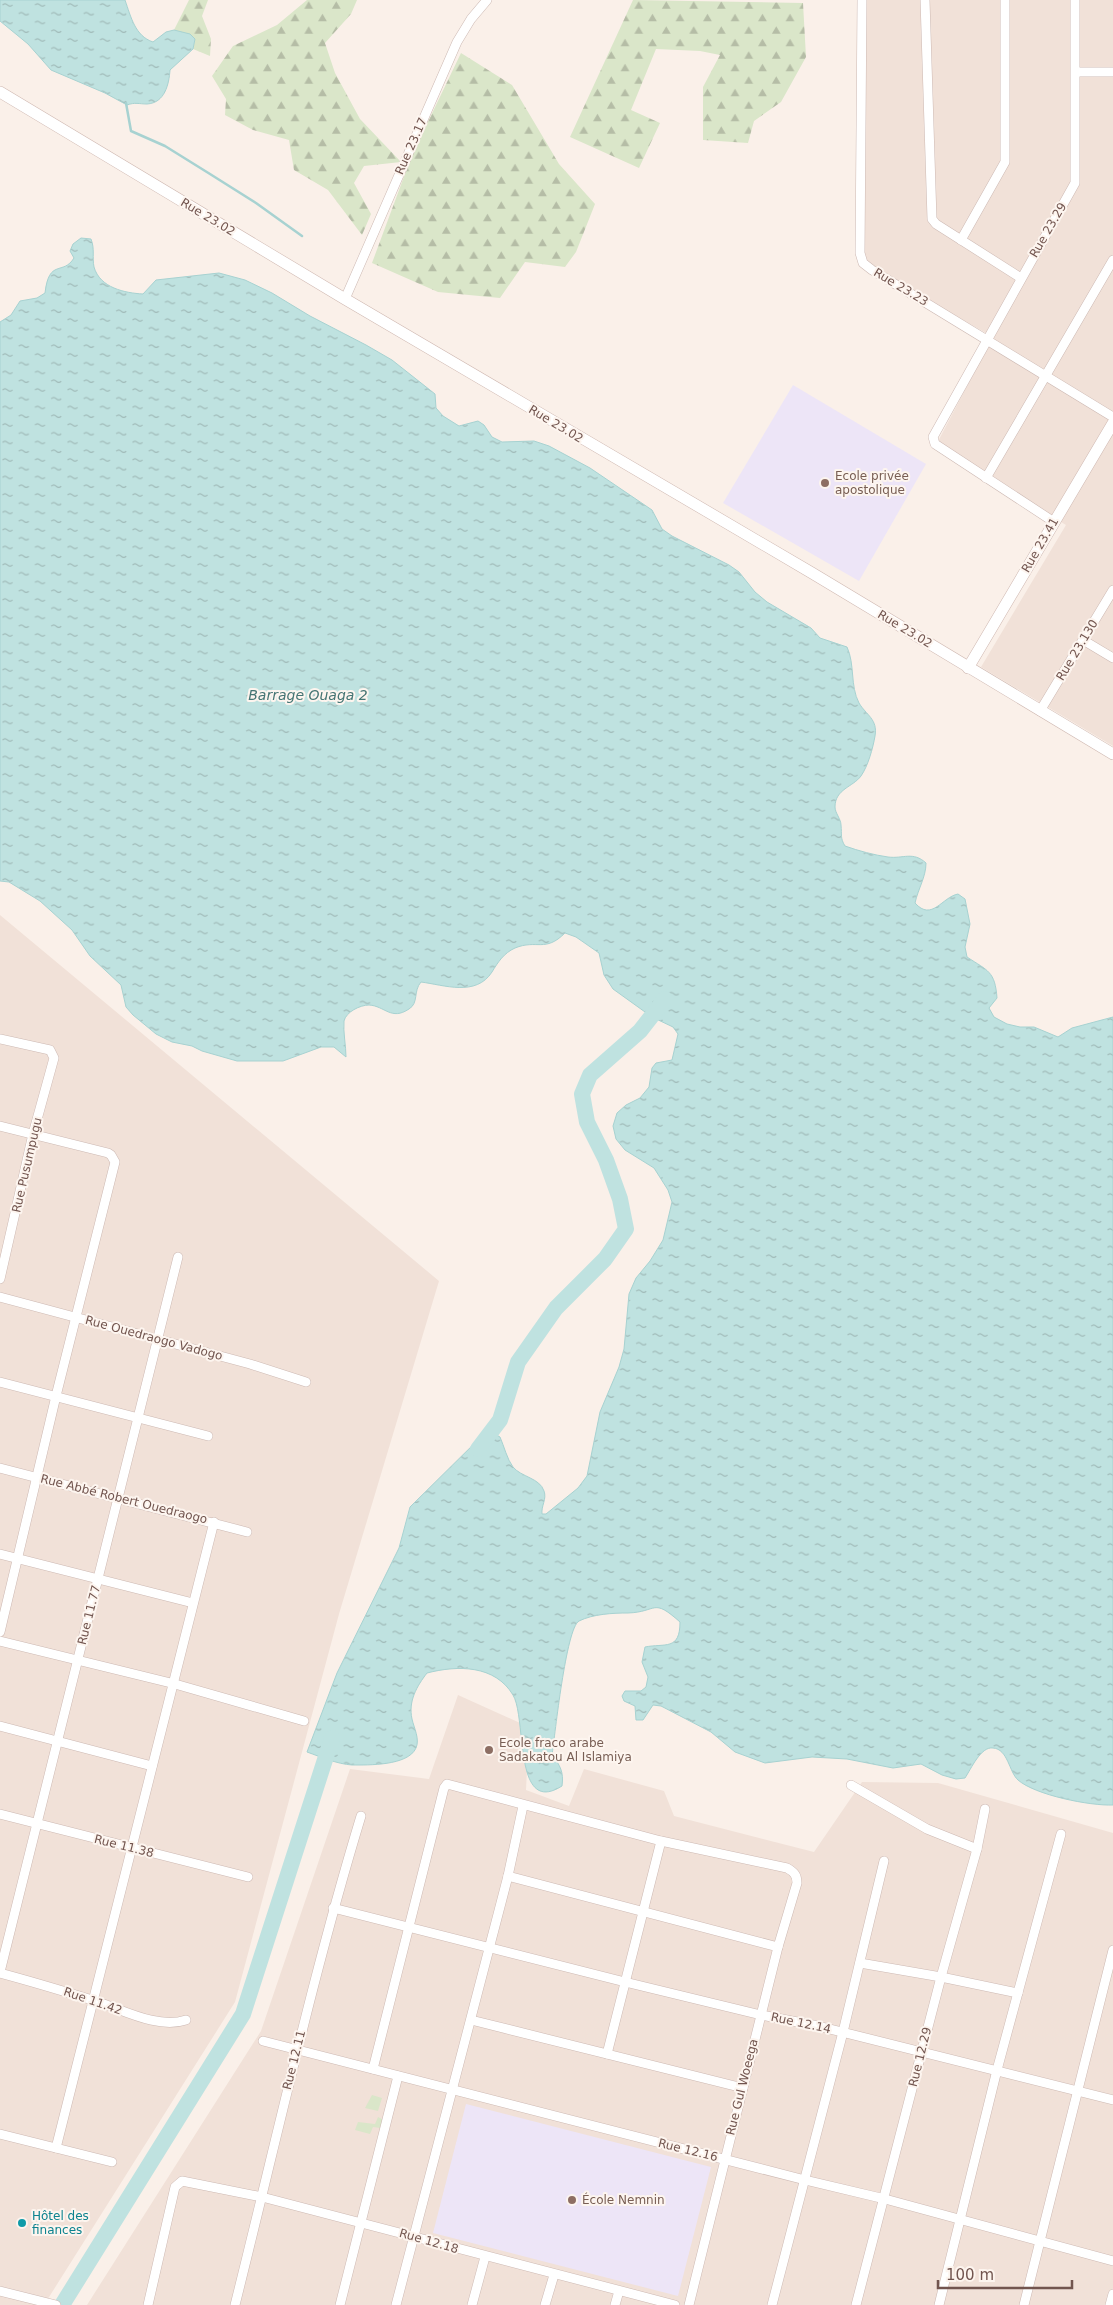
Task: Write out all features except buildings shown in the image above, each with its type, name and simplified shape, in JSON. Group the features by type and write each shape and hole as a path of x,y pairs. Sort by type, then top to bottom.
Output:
{"street":[{"name":"Rue 23.17","path":"345,299 457,42 471,19 487,0"},
{"name":"Rue 23.23","path":"862,0 861,259 872,270 1113,417"},
{"path":"925,0 931,215 934,222 1021,278"},
{"path":"961,240 1005,165 1005,0"},
{"name":"Rue 23.29","path":"986,478 935,444 933,437 1075,183 1075,0"},
{"path":"1076,72 1113,72"},
{"name":"Rue 23.02","path":"0,92 345,299 812,573 1113,754"},
{"path":"1054,522 986,478 1113,260"},
{"name":"Rue 23.41","path":"968,668 1113,423"},
{"name":"Rue 23.130","path":"1040,711 1113,590"},
{"path":"1083,640 1113,658"},
{"name":"Rue Pusumpugu","path":"0,1039 52,1052 54,1058 33,1134 0,1279"},
{"path":"0,1126 111,1155 115,1162 56,1396 0,1632"},
{"name":"Rue 11.77","path":"0,1972 120,1498 178,1257"},
{"name":"Rue Ouedraogo Vadogo","path":"0,1297 158,1338 306,1382"},
{"path":"0,1382 208,1436"},
{"name":"Rue Abbé Robert Ouedraogo","path":"0,1468 247,1532"},
{"path":"56,2148 130,1848 174,1684 214,1522"},
{"path":"0,1554 193,1603"},
{"path":"0,1640 174,1684 304,1721"},
{"path":"0,1726 152,1766"},
{"path":"373,2069 445,1786 450,1784 523,1806 661,1841 607,2054"},
{"path":"851,1785 927,1829 977,1849"},
{"path":"396,2305 508,1876 523,1806"},
{"name":"Rue 12.29","path":"856,2305 941,1977 977,1849 985,1809"},
{"name":"Rue 11.38","path":"0,1814 248,1877"},
{"name":"Rue 12.11","path":"235,2305 333,1908 361,1816"},
{"path":"939,2305 997,2070 1061,1834"},
{"name":"Rue Gul Woeega","path":"661,1841 787,1868 797,1877 797,1883 778,1947 724,2159 689,2305"},
{"path":"772,2305 843,2032 884,1861"},
{"path":"508,1876 778,1947"},
{"name":"Rue 12.14","path":"333,1908 625,1982 761,2015 843,2032 1113,2100"},
{"path":"1024,2305 1076,2090 1113,1950"},
{"path":"860,1963 1018,1993"},
{"name":"Rue 11.42","path":"0,1972 138,2016 177,2023 186,2020"},
{"path":"471,2020 743,2088"},
{"name":"Rue 12.16","path":"263,2041 885,2199 1113,2261"},
{"path":"340,2305 398,2076"},
{"path":"0,2134 112,2162"},
{"name":"Rue 12.18","path":"148,2305 175,2188 182,2181 262,2197 554,2275 675,2305"},
{"path":"472,2305 485,2256"},
{"path":"546,2305 554,2275"},
{"path":"0,2291 56,2305"},
{"path":"615,2305 619,2291"},
{"path":"1110,2305 1113,2294"}],"shaded area":[{"path":"864,0 1113,0 1113,746 981,667 1066,525 935,447 993,337 865,264"},
{"name":"Ecole privée apostolique","path":"793,385 926,464 859,581 723,503"},
{"path":"0,915 439,1281 339,1614 235,2002 44,2305 0,2305"},
{"path":"458,1695 529,1727 526,1790 569,1806 584,1769 664,1791 674,1816 814,1852 862,1782 938,1783 1113,1833 1113,2305 87,2305 261,2031 350,1769 429,1779"},
{"name":"École Nemnin","path":"466,2104 711,2167 678,2296 433,2233"}],"green space":[{"path":"189,0 208,0 202,16 211,39 210,56 193,49 195,39 174,30"},
{"path":"307,0 357,0 351,14 325,43 335,73 360,119 401,162 364,166 354,183 371,214 362,235 328,190 294,170 289,140 253,130 225,115 226,99 212,76 233,46 277,25"},
{"path":"633,0 803,3 806,57 781,102 754,121 748,143 703,140 703,87 720,55 700,51 656,49 631,110 660,123 639,168 570,137"},
{"path":"461,53 512,85 559,164 595,204 576,252 565,267 525,262 500,298 438,292 372,263 412,155"},
{"path":"372,2095 382,2098 378,2111 365,2108"},
{"path":"378,2117 384,2120 380,2128 373,2127 370,2134 355,2130 358,2122 375,2124"}],"water":[{"path":"0,0 125,0 134,25 147,39 153,42 166,32 174,30 190,34 195,39 193,49 170,70 165,92 158,100 147,104 135,103 127,105 105,93 51,70 28,44 0,21"},
{"name":"Barrage Ouaga 2","path":"81,238 91,239 94,267 97,274 107,285 121,291 143,294 156,280 219,273 245,280 272,293 310,316 392,360 435,394 436,408 443,416 459,426 478,421 484,425 492,437 502,442 534,441 549,446 590,468 652,510 662,529 672,536 729,565 739,572 755,592 767,602 811,628 820,638 847,647 856,696 875,725 875,736 872,751 864,772 858,780 841,792 836,801 835,809 841,823 842,838 845,846 866,853 888,857 917,857 926,863 925,873 915,903 921,908 932,909 958,894 965,899 970,924 965,947 967,957 985,969 992,977 997,998 989,1008 994,1017 1007,1024 1020,1027 1034,1027 1058,1037 1072,1028 1113,1017 1113,1805 1091,1804 1049,1795 1026,1785 1015,1776 1002,1752 993,1748 989,1748 980,1754 965,1778 956,1779 942,1775 921,1764 893,1768 847,1759 812,1757 765,1763 735,1752 711,1732 661,1706 653,1705 643,1720 636,1720 635,1706 624,1701 622,1696 625,1691 641,1691 646,1687 648,1677 642,1662 645,1647 670,1644 677,1638 679,1631 680,1622 671,1614 659,1608 638,1612 597,1615 579,1621 574,1628 558,1706 552,1755 561,1769 562,1786 546,1792 536,1788 529,1777 524,1761 517,1707 513,1695 496,1678 475,1670 451,1669 427,1673 417,1689 411,1706 417,1745 412,1754 405,1758 387,1763 352,1765 335,1762 307,1752 337,1673 399,1548 410,1507 485,1433 493,1433 500,1437 513,1467 535,1480 542,1487 545,1497 542,1514 546,1514 578,1488 587,1476 600,1412 619,1367 624,1349 629,1294 636,1278 650,1261 663,1240 672,1202 668,1190 654,1168 625,1150 616,1139 613,1126 617,1113 626,1105 640,1098 649,1087 652,1068 656,1063 672,1060 678,1034 673,1027 652,1017 613,989 604,975 599,953 576,937 565,933 552,943 523,946 511,950 502,958 485,980 477,985 459,988 421,982 417,989 414,1004 403,1012 397,1014 369,1005 354,1010 347,1015 344,1021 346,1057 334,1047 321,1047 283,1061 237,1061 202,1051 192,1046 172,1042 156,1034 126,1007 121,985 90,956 72,930 40,901 9,882 0,881 0,322 11,315 20,301 37,298 45,293 50,275 53,271 70,263 74,258 70,251 73,244"}],"waterway":[{"path":"126,103 131,131 165,146 256,203 302,236"},
{"path":"478,1449 500,1420 518,1362 556,1308 605,1259 626,1229 620,1199 606,1160 587,1122 582,1094 590,1075 640,1031 665,999"},
{"path":"62,2305 243,2014 332,1738"}],"place":[{"name":"Ecole privée apostolique","path":"825,483"},
{"name":"Ecole fraco arabe Sadakatou Al Islamiya","path":"489,1750"},
{"name":"École Nemnin","path":"572,2200"},
{"name":"Hôtel des finances","path":"22,2223"}]}
